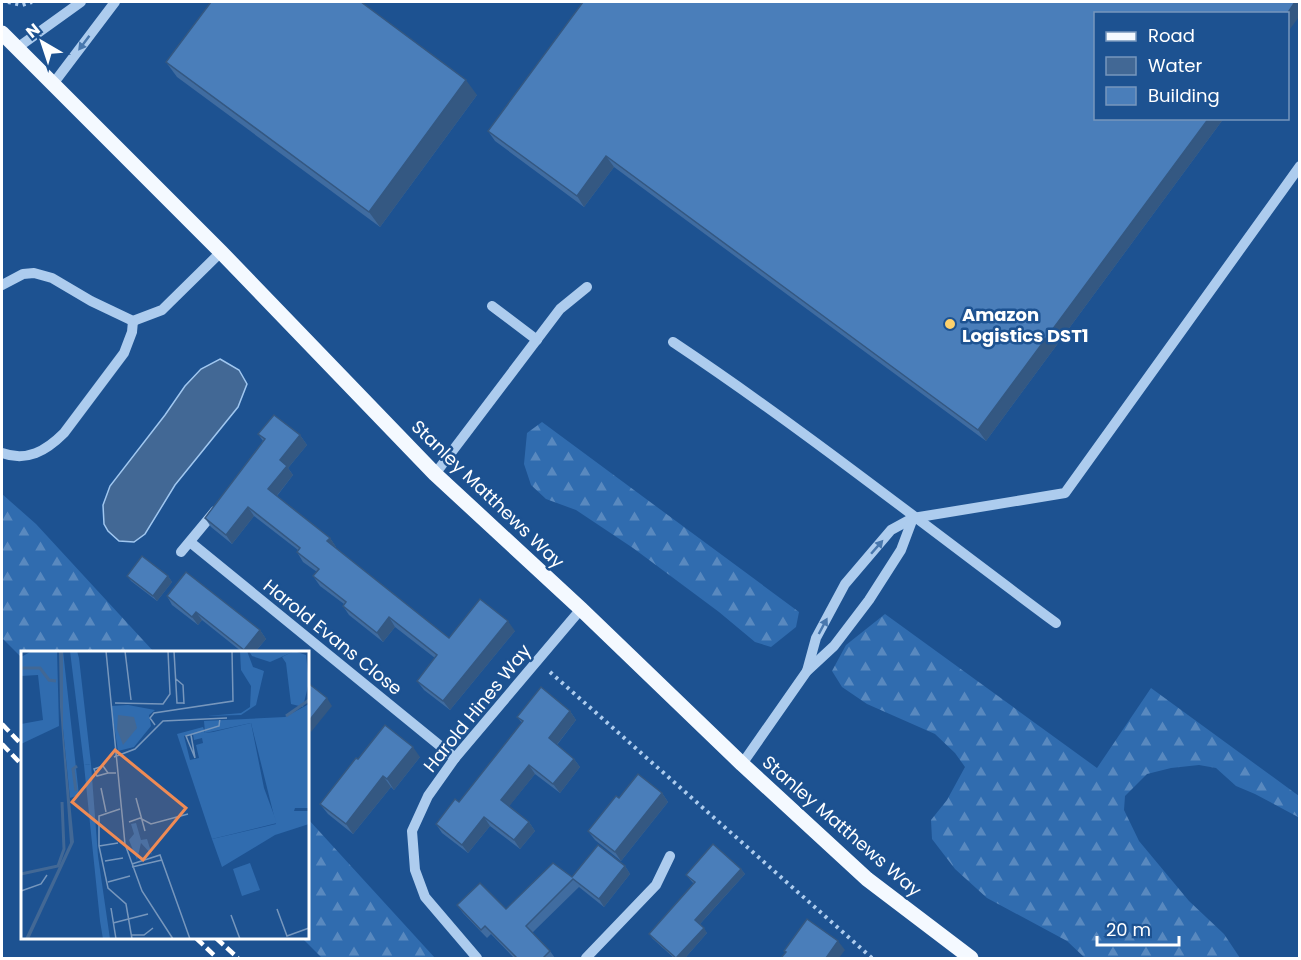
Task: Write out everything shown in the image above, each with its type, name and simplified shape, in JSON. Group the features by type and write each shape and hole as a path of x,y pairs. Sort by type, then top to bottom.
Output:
{"main road":[{"name":"Stanley Matthews Way","path":"2,33 221,252 435,474 867,879 971,958"}],"street":[{"path":"17,48 81,2"},
{"path":"52,84 115,2"},
{"path":"807,671 816,638 845,584 891,530 914,518 1065,493 1299,166"},
{"path":"2,285 23,274 34,273 52,278 133,321 162,310 221,252"},
{"path":"435,474 560,309 587,287"},
{"path":"492,306 537,340"},
{"path":"2,453 19,457 35,455 54,443 64,433 124,353 132,332 133,321"},
{"path":"673,342 727,378 1056,623"},
{"path":"181,552 219,505"},
{"path":"742,764 807,671 834,646 869,600 901,550 914,518"},
{"name":"Harold Evans Close","path":"190,542 455,758"},
{"name":"Harold Hines Way","path":"477,958 425,897 415,870 411,831 428,796 455,758 581,609"},
{"path":"586,958 656,885 670,856"}],"path":[{"path":"8,2 22,5 32,2"},
{"path":"537,661 872,958"}],"green space":[{"path":"542,422 799,612 796,627 771,647 755,642 633,548 576,510 546,499 531,485 524,464 527,433"},
{"path":"2,494 36,524 153,651 21,651 21,657 2,638"},
{"path":"885,614 1097,768 1151,688 1299,796 1299,821 1298,817 1236,786 1216,768 1199,765 1171,768 1147,774 1125,796 1124,810 1139,841 1189,901 1224,934 1240,958 1085,958 1067,941 987,898 955,869 932,839 931,820 947,800 965,767 955,753 935,734 867,704 842,687 832,671 846,645"},
{"path":"309,820 435,958 322,958 303,939 309,939"}],"water":[{"path":"220,359 239,370 247,384 238,407 175,485 145,534 134,542 119,541 104,524 103,505 110,486 185,386 201,369"}],"building":[{"path":"211,2 361,2 466,80 369,212 166,62"},
{"name":"Amazon Logistics DST1","path":"583,2 1295,2 1288,12 1094,12 1094,120 1208,120 978,430 606,156 577,196 488,131"},
{"path":"274,415 300,435 280,460 287,466 268,489 330,538 327,541 449,638 480,599 508,621 443,701 417,681 437,655 389,617 377,633 343,606 346,602 313,576 319,569 297,552 300,548 248,507 226,535 205,518 265,439 258,434"},
{"path":"142,556 168,576 153,596 127,576"},
{"path":"186,572 260,630 244,650 196,612 192,617 167,596"},
{"path":"309,684 327,698 309,721"},
{"path":"541,687 570,711 549,738 574,759 553,784 529,765 501,800 529,822 514,840 484,817 462,845 436,824 455,799 459,802 523,721 517,717"},
{"path":"385,725 413,747 387,779 383,776 346,824 320,804"},
{"path":"638,774 662,793 615,852 588,831 616,796 619,798"},
{"path":"713,844 741,869 695,920 704,928 676,958 649,934 695,882 686,875"},
{"path":"598,845 625,866 599,899 573,879 526,926 550,951 543,958 517,958 485,926 481,930 457,905 480,883 506,909 553,863 572,877"},
{"path":"807,919 838,941 826,958 781,958 786,952 784,951"}],"railway":[{"path":"2,724 21,744"},
{"path":"2,744 21,764"},
{"path":"197,939 217,958"},
{"path":"217,939 238,958"}],"place":[{"name":"Amazon Logistics DST1","path":"950,324"}]}
